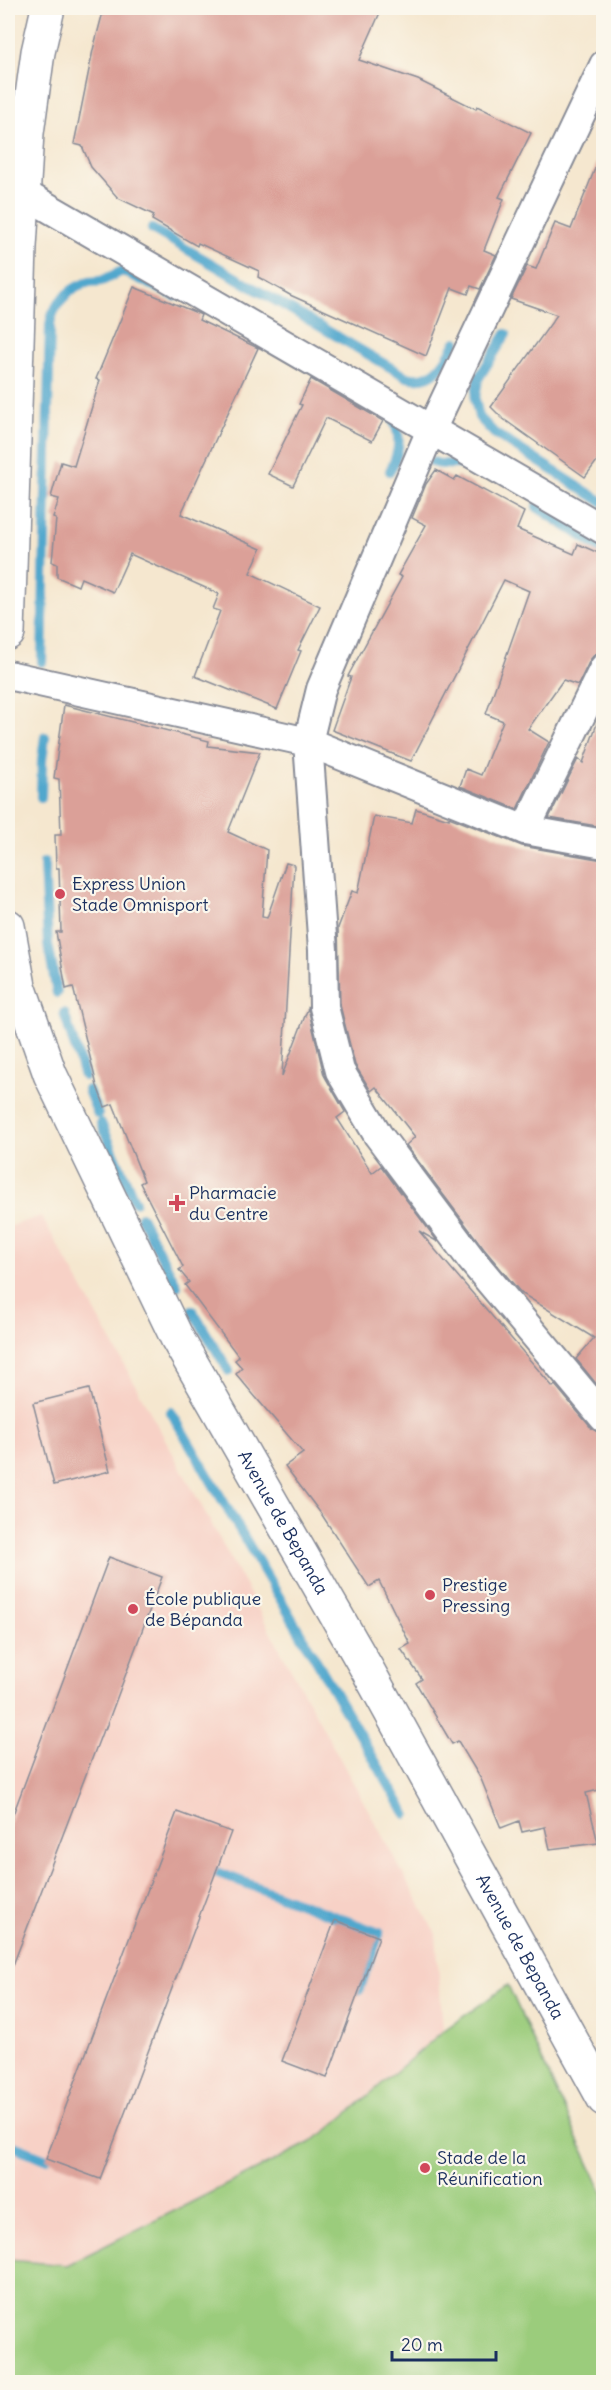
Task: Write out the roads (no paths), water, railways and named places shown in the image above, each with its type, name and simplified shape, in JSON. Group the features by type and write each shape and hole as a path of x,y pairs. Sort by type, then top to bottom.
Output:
{"main road":[{"path":"8,633 23,193 27,133 38,52 48,8"},
{"name":"Avenue de Bepanda","path":"8,926 19,986 50,1074 177,1338 367,1669 603,2099"}],"street":[{"path":"603,65 431,430 321,689 308,742 323,950 324,1007 340,1071 378,1135 471,1259 603,1418"},
{"path":"23,193 603,530"},
{"path":"525,830 603,668"},
{"path":"8,675 308,742 525,830 603,844"}],"waterway":[{"path":"152,229 407,377 431,375 443,364 456,342"},
{"path":"42,662 51,318 62,299 73,289 123,271 175,296"},
{"path":"506,334 478,379 475,399 479,417 494,433 604,503"},
{"path":"390,415 397,429 399,443 390,471"},
{"path":"433,462 473,467"},
{"path":"537,507 604,551"},
{"path":"41,797 45,737"},
{"path":"44,863 48,944 57,993"},
{"path":"64,1013 84,1076"},
{"path":"88,1090 98,1114"},
{"path":"101,1123 135,1202"},
{"path":"141,1217 177,1286"},
{"path":"192,1310 229,1371"},
{"path":"171,1412 406,1814"},
{"path":"216,1872 379,1933 359,1990"},
{"path":"8,2144 46,2159"}],"place":[{"name":"Express Union Stade Omnisport","path":"60,894"},
{"name":"Pharmacie du Centre","path":"177,1203"},
{"name":"Prestige Pressing","path":"430,1595"},
{"name":"École publique de Bépanda","path":"133,1609"},
{"name":"Stade de la Réunification","path":"425,2168"}]}
